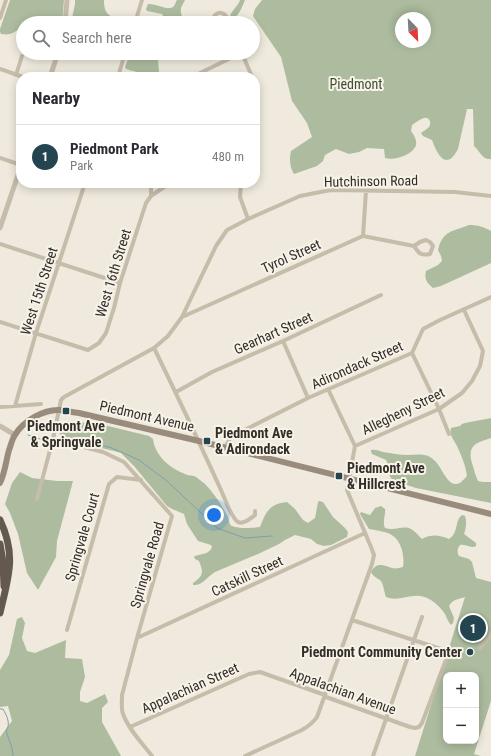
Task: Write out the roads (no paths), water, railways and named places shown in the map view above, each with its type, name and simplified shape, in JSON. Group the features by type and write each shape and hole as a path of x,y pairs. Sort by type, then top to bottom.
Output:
{"highway":[{"path":"0,520 7,539 10,559 9,575 0,613"},
{"path":"0,544 4,596"}],"main road":[{"name":"Piedmont Avenue","path":"0,483 4,473 9,449 15,435 25,424 37,416 46,412 59,410 79,413 199,441 491,514"}],"street":[{"path":"0,18 6,0"},
{"path":"66,16 67,0"},
{"path":"137,16 142,0"},
{"path":"214,16 217,13 221,13 226,16"},
{"path":"17,72 21,60"},
{"path":"52,72 56,60"},
{"path":"119,72 123,60"},
{"path":"202,72 227,60"},
{"path":"244,60 250,72"},
{"path":"0,69 16,74"},
{"path":"0,158 16,163"},
{"path":"0,228 16,180"},
{"name":"West 15th Street","path":"15,406 36,333 82,188"},
{"name":"West 16th Street","path":"151,188 151,196"},
{"name":"West 16th Street","path":"36,333 88,350 99,343 106,333 120,283 146,203 151,196 163,188"},
{"path":"241,188 240,197 248,219"},
{"name":"Hutchinson Road","path":"59,410 61,400 64,397 154,348 168,336 182,317 216,246 227,230 248,219 300,196 331,190 455,192 491,196"},
{"path":"366,191 363,236 414,246 419,253 424,255 430,254 433,246 426,240 414,246"},
{"name":"Tyrol Street","path":"182,317 363,236"},
{"path":"0,244 120,283"},
{"name":"Gearhart Street","path":"176,392 212,372 283,341 381,295"},
{"name":"Adirondack Street","path":"225,448 231,437 308,398 412,353 423,329 491,297"},
{"name":"Allegheny Street","path":"355,446 439,409 462,393 472,381 480,366 482,351 464,310"},
{"path":"0,322 36,333"},
{"path":"283,341 308,398"},
{"path":"154,348 235,518 241,523 255,515 255,511"},
{"path":"412,353 439,409 449,434"},
{"path":"245,756 309,726 317,717 372,564 374,555 372,546 347,490 355,446 328,389"},
{"path":"1,407 41,404"},
{"path":"37,499 59,410"},
{"path":"0,426 15,435"},
{"name":"Springvale Road","path":"53,439 104,452 124,462 172,516 122,695 123,713 130,727 152,756"},
{"name":"Springvale Court","path":"68,630 109,484 117,477 141,480"},
{"name":"Catskill Street","path":"137,638 366,534"},
{"path":"374,756 422,617"},
{"path":"352,620 415,640"},
{"path":"480,648 491,634"},
{"name":"Appalachian Avenue","path":"260,672 415,728 422,723 447,657 444,650 415,640"},
{"name":"Appalachian Street","path":"130,727 249,674 260,672"}],"waterway":[{"path":"28,435 48,443"},
{"path":"73,440 76,439 112,448 139,460 167,481 217,528 245,538 272,536"},
{"path":"54,446 58,447 65,444"},
{"path":"0,709 3,709 8,720 6,731 13,756"}],"place":[{"name":"Piedmont Ave & Springvale","path":"66,411"},
{"name":"Piedmont Ave & Adirondack","path":"207,441"},
{"name":"Piedmont Ave & Hillcrest","path":"339,476"},
{"name":"Piedmont Park","path":"473,628"},
{"name":"Piedmont Community Center","path":"470,652"}],"park label":[{"name":"Piedmont","path":"356,84"}]}
